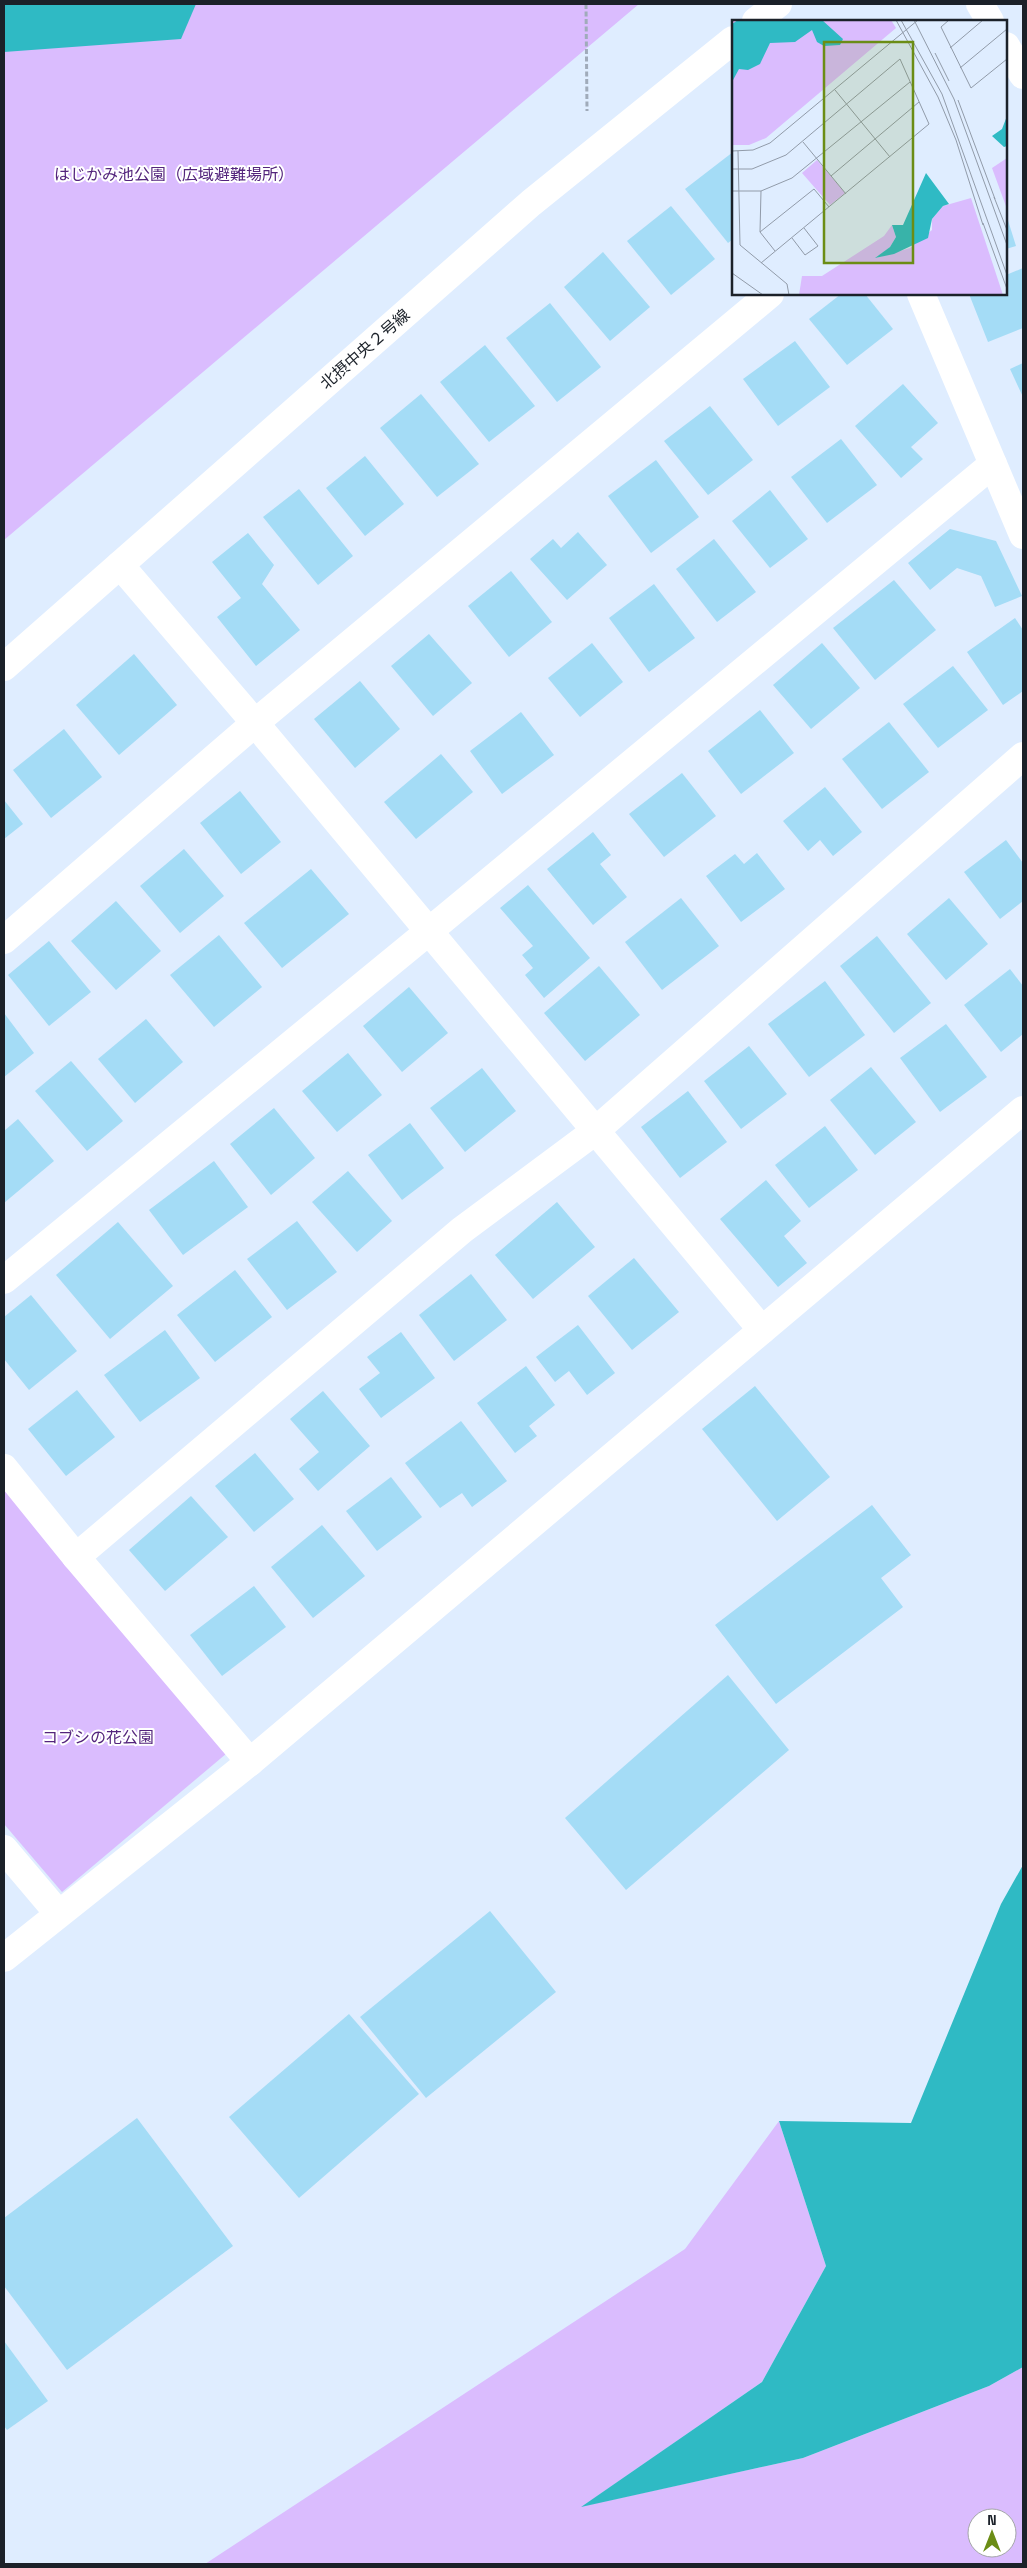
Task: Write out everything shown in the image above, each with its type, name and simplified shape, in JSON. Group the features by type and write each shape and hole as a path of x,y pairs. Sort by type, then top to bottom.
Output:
{"street":[{"path":"757,20 778,4"},
{"path":"980,4 989,20"},
{"name":"北摂中央２号線","path":"4,668 531,203 732,41"},
{"path":"1007,48 1023,75"},
{"path":"4,940 256,723 769,295"},
{"path":"921,295 1023,535"},
{"path":"4,1280 993,464"},
{"path":"120,565 256,723 594,1132 762,1330"},
{"path":"76,1557 462,1230 594,1132 1023,756"},
{"path":"4,1958 58,1913 250,1762 1023,1110"},
{"path":"4,1468 76,1557 250,1762"},
{"path":"4,1849 58,1913"}],"path":[{"path":"586,4 587,158"}],"green space":[{"name":"はじかみ池公園（広域避難場所）","path":"4,4 639,4 4,540"},
{"name":"コブシの花公園","path":"4,1479 233,1748 62,1892 4,1824"},
{"path":"779,2121 826,2266 762,2382 583,2506 803,2458 989,2386 1023,2367 1023,2564 205,2564 685,2249"}],"water":[{"path":"4,4 196,4 181,39 4,52"},
{"path":"1023,1865 1023,2367 989,2386 803,2458 581,2507 762,2382 826,2266 779,2121 911,2123 1001,1904"}],"building":[{"path":"732,153 732,240 728,243 685,189"},
{"path":"671,206 715,259 671,295 627,241"},
{"path":"1007,217 1016,246 1007,249"},
{"path":"603,252 650,307 610,341 564,287"},
{"path":"1023,268 1023,328 988,342 969,295 1007,295 1007,275"},
{"path":"840,295 866,295 893,329 847,365 809,319"},
{"path":"550,303 601,367 557,402 506,338"},
{"path":"795,341 830,387 778,426 743,379"},
{"path":"485,345 535,406 489,442 440,382"},
{"path":"1023,363 1023,397 1010,369"},
{"path":"903,384 938,423 911,447 923,459 901,478 855,426"},
{"path":"421,394 479,464 437,497 380,428"},
{"path":"710,406 753,460 708,495 664,441"},
{"path":"841,439 877,485 827,523 791,477"},
{"path":"365,456 404,504 365,536 326,488"},
{"path":"656,460 699,517 651,553 608,496"},
{"path":"299,489 353,556 318,585 263,517"},
{"path":"770,490 808,539 770,568 732,521"},
{"path":"950,529 996,541 1022,596 995,607 981,576 957,568 930,590 908,563"},
{"path":"578,532 607,565 567,600 530,559 553,539 561,548"},
{"path":"248,533 274,565 262,584 300,630 256,666 217,617 241,598 212,562"},
{"path":"714,539 756,592 717,622 676,569"},
{"path":"511,571 552,622 509,657 468,606"},
{"path":"894,580 936,630 875,680 833,628"},
{"path":"654,584 695,638 649,672 609,618"},
{"path":"1015,618 1023,630 1023,691 1003,705 967,652"},
{"path":"429,634 472,683 433,716 391,666"},
{"path":"592,643 623,682 580,717 548,678"},
{"path":"822,643 860,688 811,729 773,685"},
{"path":"134,654 177,705 119,755 76,705"},
{"path":"953,666 988,710 938,748 903,704"},
{"path":"360,681 400,729 355,768 314,719"},
{"path":"760,710 794,753 741,794 708,751"},
{"path":"521,712 554,755 502,794 470,751"},
{"path":"889,722 929,772 882,809 842,759"},
{"path":"64,729 102,777 51,818 13,770"},
{"path":"441,754 473,792 416,839 384,802"},
{"path":"682,773 716,816 664,857 629,814"},
{"path":"825,787 862,832 833,856 820,840 808,851 783,821"},
{"path":"240,791 281,842 241,874 200,823"},
{"path":"4,800 23,824 4,839"},
{"path":"593,832 611,855 600,864 627,897 593,925 547,869"},
{"path":"1006,840 1023,863 1023,901 1000,919 964,872"},
{"path":"184,849 224,896 180,933 140,886"},
{"path":"757,853 785,889 741,922 706,876 735,854 744,864"},
{"path":"311,869 349,914 282,968 244,923"},
{"path":"528,885 590,958 544,998 525,975 533,968 522,955 533,946 500,908"},
{"path":"681,898 719,946 662,990 625,942"},
{"path":"949,898 988,944 946,980 907,934"},
{"path":"116,901 161,951 116,990 71,941"},
{"path":"219,935 262,987 214,1027 170,975"},
{"path":"877,936 931,1003 894,1033 840,966"},
{"path":"49,941 91,992 49,1026 8,975"},
{"path":"599,966 640,1015 585,1061 544,1013"},
{"path":"1010,969 1023,986 1023,1034 1001,1052 964,1005"},
{"path":"825,981 865,1035 809,1077 768,1024"},
{"path":"409,987 448,1033 402,1072 363,1026"},
{"path":"4,1013 34,1053 4,1077"},
{"path":"146,1019 183,1062 135,1103 98,1059"},
{"path":"946,1024 987,1077 940,1112 900,1058"},
{"path":"749,1046 787,1094 741,1129 704,1081"},
{"path":"348,1053 382,1095 337,1132 302,1091"},
{"path":"71,1061 123,1121 87,1151 35,1091"},
{"path":"871,1067 916,1122 875,1155 830,1100"},
{"path":"482,1068 516,1111 465,1152 430,1108"},
{"path":"688,1091 727,1142 680,1178 641,1127"},
{"path":"274,1108 315,1158 271,1195 230,1144"},
{"path":"18,1119 54,1161 4,1203 4,1131"},
{"path":"410,1123 444,1168 402,1200 368,1155"},
{"path":"825,1126 858,1170 809,1208 775,1165"},
{"path":"214,1161 248,1207 183,1255 149,1210"},
{"path":"348,1171 392,1221 357,1252 312,1202"},
{"path":"766,1180 801,1221 784,1236 807,1263 778,1287 720,1219"},
{"path":"557,1202 595,1247 533,1299 495,1255"},
{"path":"297,1221 337,1272 287,1310 247,1259"},
{"path":"118,1222 173,1286 110,1339 56,1275"},
{"path":"634,1258 679,1312 632,1350 588,1296"},
{"path":"235,1270 272,1317 215,1362 177,1315"},
{"path":"471,1274 507,1320 454,1361 419,1315"},
{"path":"31,1295 77,1351 29,1390 4,1359 4,1317"},
{"path":"578,1325 615,1373 587,1395 569,1371 555,1382 536,1357"},
{"path":"165,1330 200,1378 140,1422 104,1375"},
{"path":"401,1332 435,1378 381,1418 359,1389 380,1373 367,1357"},
{"path":"526,1366 555,1405 529,1426 537,1436 515,1453 477,1403"},
{"path":"755,1386 830,1477 777,1521 702,1429"},
{"path":"77,1390 115,1437 66,1476 28,1429"},
{"path":"323,1391 370,1446 318,1491 299,1469 319,1452 290,1419"},
{"path":"461,1421 507,1481 472,1507 462,1493 440,1508 405,1463"},
{"path":"255,1453 294,1499 254,1532 215,1486"},
{"path":"391,1477 422,1517 377,1551 346,1511"},
{"path":"191,1496 228,1537 165,1591 129,1550"},
{"path":"872,1505 911,1555 881,1578 903,1607 776,1704 715,1625"},
{"path":"322,1525 365,1576 313,1618 271,1567"},
{"path":"254,1586 286,1627 222,1676 190,1635"},
{"path":"728,1675 789,1750 626,1890 565,1818"},
{"path":"490,1911 556,1992 426,2098 360,2017"},
{"path":"349,2014 419,2094 299,2198 229,2117"},
{"path":"137,2118 233,2246 67,2370 4,2286 4,2218"},
{"path":"4,2341 48,2401 7,2430 4,2426"}]}
